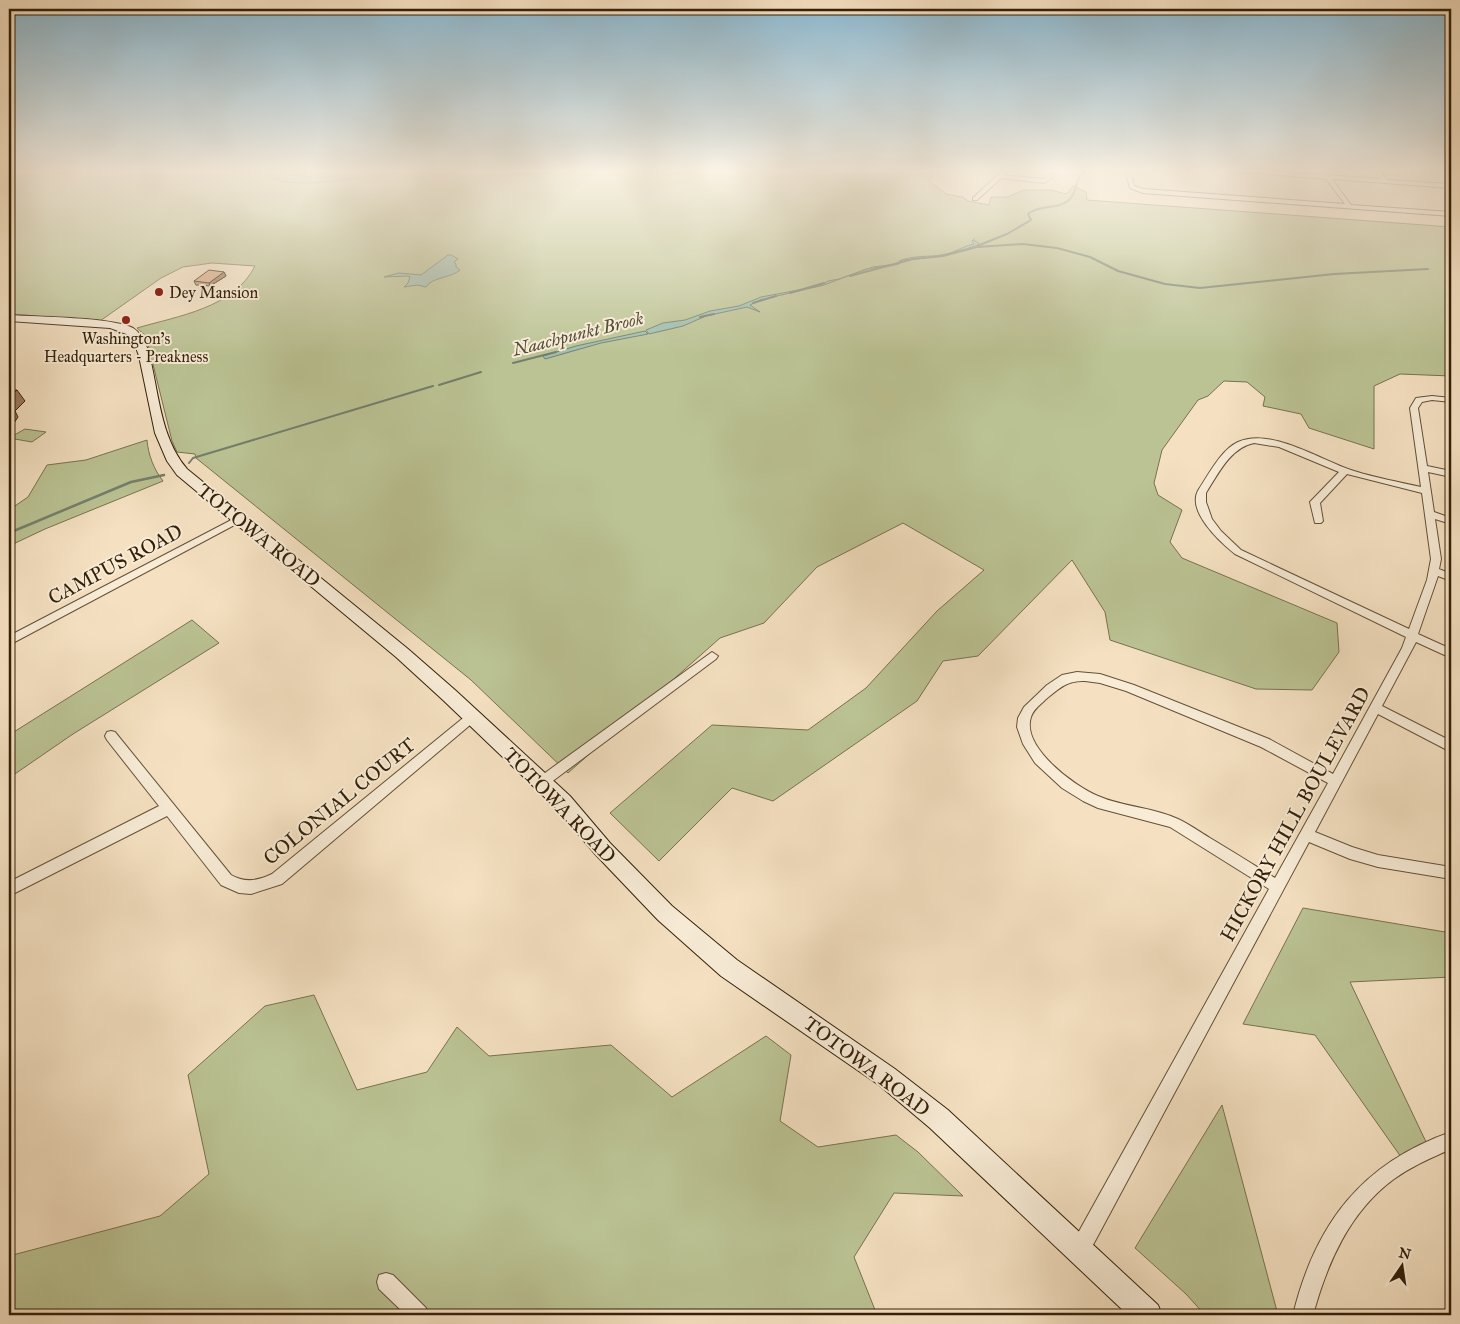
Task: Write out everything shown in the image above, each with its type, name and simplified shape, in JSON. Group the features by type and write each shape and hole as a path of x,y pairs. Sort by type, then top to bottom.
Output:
{"main road":[{"name":"TOTOWA ROAD","path":"9,318 110,325 124,328 134,333 138,339 164,442 172,460 206,493 402,653 563,802 603,849 665,913 728,968 824,1032 939,1119 1148,1315"}],"street":[{"name":"HICKORY HILL BOULEVARD","path":"1079,1251 1376,708 1413,636 1434,571 1436,559 1414,408 1419,400 1432,398 1451,400"},
{"path":"1426,491 1345,471 1273,443 1249,441 1240,443 1232,449 1201,493 1202,509 1212,527 1238,552 1451,654"},
{"path":"1423,468 1451,474"},
{"path":"1318,521 1314,502 1345,471"},
{"path":"1429,514 1451,521"},
{"name":"CAMPUS ROAD","path":"9,641 239,519"},
{"path":"1434,571 1451,578"},
{"path":"542,782 712,656"},
{"path":"1278,887 1174,823 1093,800 1053,773 1031,749 1022,727 1028,709 1056,684 1070,677 1112,682 1265,743 1335,781"},
{"path":"1376,708 1451,747"},
{"name":"COLONIAL COURT","path":"111,736 226,880 242,888 252,889 277,879 472,717"},
{"path":"9,889 168,808"},
{"path":"1306,834 1350,853 1378,862 1451,873"},
{"path":"1303,1315 1312,1283 1338,1227 1355,1202 1378,1181 1405,1161 1451,1140"},
{"path":"386,1282 419,1315"}],"green space":[{"path":"9,231 1451,231 1451,376 1400,374 1374,386 1374,449 1309,428 1301,414 1263,406 1265,397 1247,382 1224,381 1208,396 1198,400 1162,450 1154,483 1158,495 1182,510 1170,542 1182,558 1337,623 1339,652 1312,690 1256,689 1110,640 1105,612 1072,560 978,656 943,661 917,701 773,801 732,788 659,861 610,813 712,725 808,730 866,688 937,611 984,570 903,523 817,567 764,623 720,638 568,773 471,680 196,458 195,454 177,452 172,441 146,336 137,328 187,314 219,301 246,280 255,266 212,263 183,267 161,278 100,321 9,314"},
{"path":"25,429 46,432 32,442 9,438"},
{"path":"147,440 152,462 163,481 45,529 9,546 9,510 28,497 47,465 86,460"},
{"path":"192,620 219,643 73,734 9,778 9,735"},
{"path":"1303,908 1451,933 1451,977 1350,982 1427,1144 1401,1157 1315,1035 1243,1024"},
{"path":"314,995 357,1090 427,1072 457,1027 489,1056 611,1045 672,1097 766,1036 791,1055 780,1121 818,1147 896,1135 918,1152 963,1196 894,1193 854,1257 877,1315 9,1315 9,1256 160,1216 209,1174 188,1075 265,1006"},
{"path":"1222,1105 1278,1315 1205,1315 1186,1294 1135,1248"}],"shaded area":[{"path":"973,240 979,243 978,245 951,253 974,244"},
{"path":"448,255 458,259 454,262 460,270 452,275 433,281 426,287 417,285 404,287 410,277 407,276 384,277 399,273 421,275"},
{"path":"922,256 938,256 921,258 902,260"},
{"path":"902,260 899,264 868,269 896,264"},
{"path":"839,279 820,286 828,281"},
{"path":"819,286 760,300 750,305 760,312 747,307 706,316 683,326 649,334 646,330 663,323 685,320 710,311 739,306 761,297"},
{"path":"645,331 648,334 601,343 545,359 543,356 576,346"}],"building":[{"path":"209,270 224,272 209,283 194,281"},
{"path":"9,390 17,390 9,398"}],"waterway":[{"name":"Naachpunkt Brook","path":"977,246 1013,231"},
{"name":"Naachpunkt Brook","path":"850,276 913,259 943,256 977,247 1023,244 1057,248 1090,257 1118,271 1165,284 1200,288 1334,274 1428,269"},
{"name":"Naachpunkt Brook","path":"790,293 824,283"},
{"name":"Naachpunkt Brook","path":"753,303 776,296"},
{"name":"Naachpunkt Brook","path":"700,317 714,314"},
{"name":"Naachpunkt Brook","path":"513,363 556,352"},
{"name":"Naachpunkt Brook","path":"439,385 481,372"},
{"name":"Naachpunkt Brook","path":"189,463 193,458 433,386"},
{"name":"Naachpunkt Brook","path":"9,533 131,482 164,475"}],"place":[{"name":"Dey Mansion","path":"159,292"},
{"name":"Washington's Headquarters - Preakness","path":"126,320"}]}
